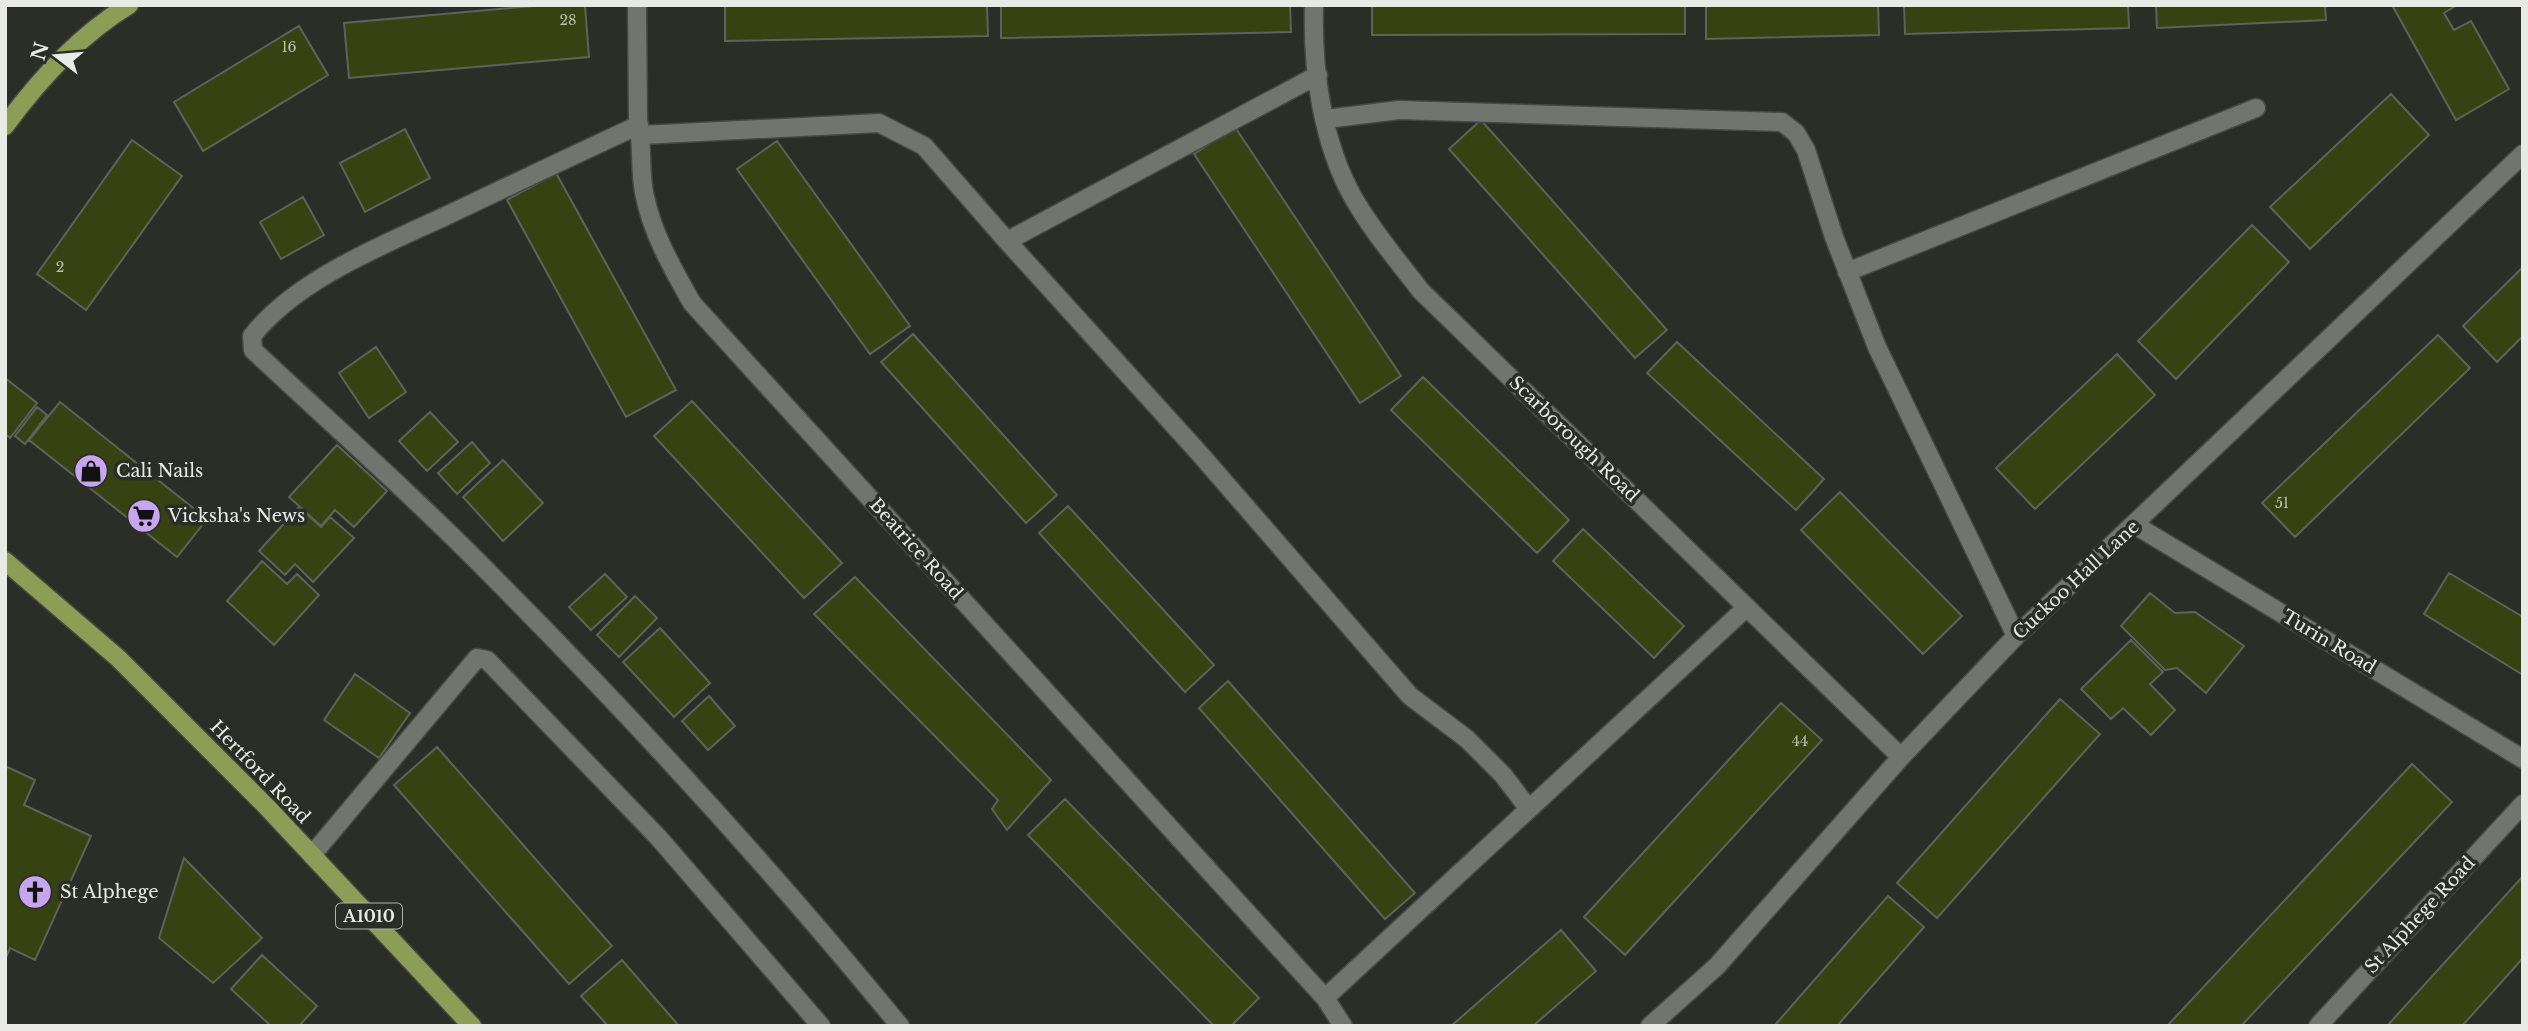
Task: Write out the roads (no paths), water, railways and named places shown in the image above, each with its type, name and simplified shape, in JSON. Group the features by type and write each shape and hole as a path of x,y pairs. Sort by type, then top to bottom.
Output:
{"main road":[{"path":"5,126 66,56 129,5"},
{"name":"Hertford Road","path":"5,561 118,658 312,855 471,1026"}],"street":[{"name":"Beatrice Road","path":"637,5 644,196 663,250 692,303 1325,998 1343,1026"},
{"name":"Scarborough Road","path":"1314,5 1318,75 1334,155 1354,198 1385,246 1421,291 1901,757"},
{"path":"1007,241 1318,75"},
{"path":"1847,272 2256,108"},
{"path":"1326,119 1399,110 1782,121 1796,133 1806,150 1816,187 1877,347 2017,636"},
{"path":"900,1026 842,955 723,820 508,591 253,350 252,336 265,320 312,284 383,245 640,130 879,123 924,146 1200,454 1410,696 1467,739 1503,775 1529,809"},
{"name":"Cuckoo Hall Lane","path":"1650,1026 1717,966 1901,757 2017,636 2523,154"},
{"name":"Turin Road","path":"2134,525 2523,759"},
{"path":"1325,998 1747,607"},
{"path":"312,855 477,658 487,660 658,837 821,1026"},
{"name":"St Alphege Road","path":"2318,1026 2523,804"}],"place":[{"name":"Cali Nails","path":"91,471"},
{"name":"Vicksha's News","path":"144,516"},
{"name":"St Alphege","path":"35,892"}]}
